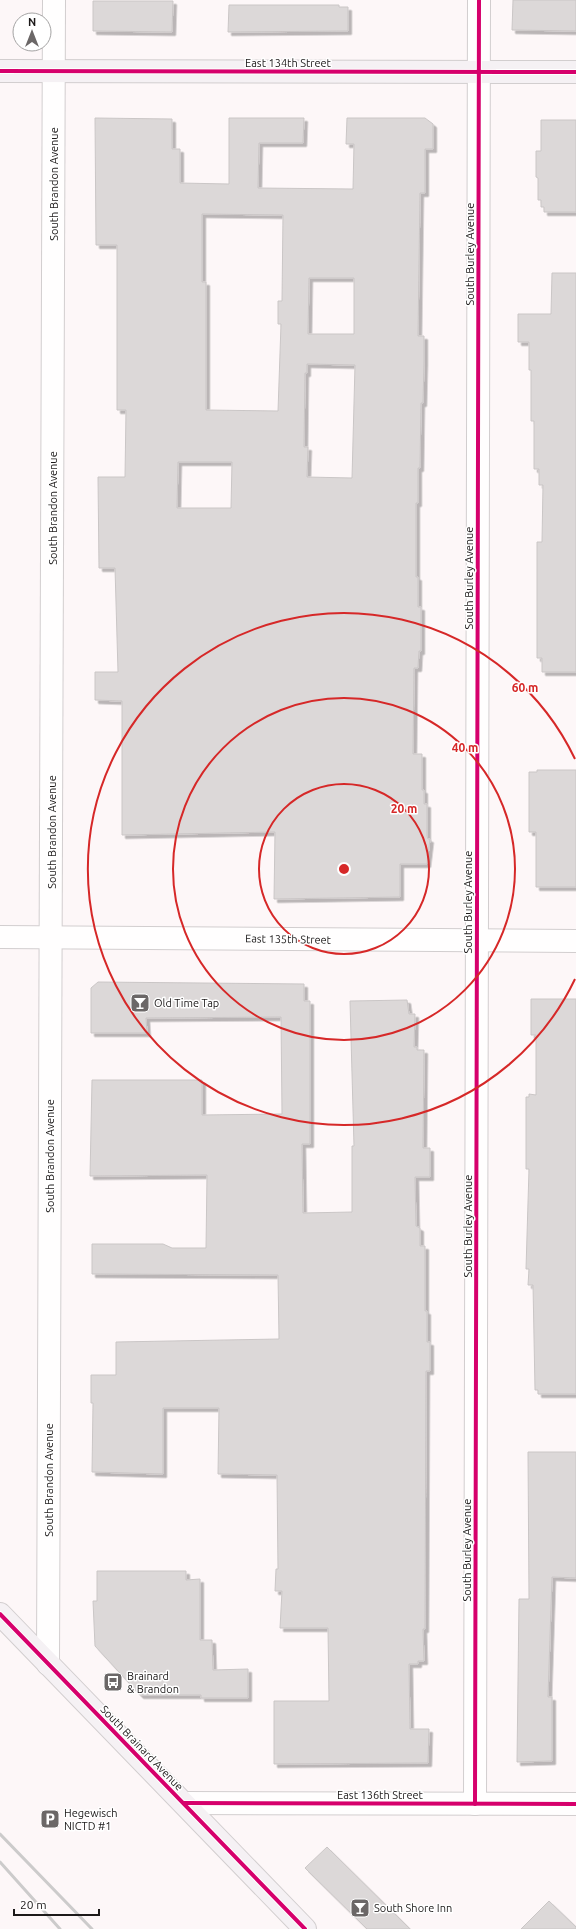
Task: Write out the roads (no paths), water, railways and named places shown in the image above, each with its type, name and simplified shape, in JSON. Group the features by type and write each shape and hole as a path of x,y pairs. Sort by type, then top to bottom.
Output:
{"street":[{"name":"South Brandon Avenue","path":"48,1664 52,937 54,0"},
{"name":"South Burley Avenue","path":"475,1804 479,0"},
{"name":"East 134th Street","path":"0,71 576,72"},
{"name":"East 135th Street","path":"0,937 576,941"},
{"name":"South Brainard Avenue","path":"0,1614 305,1929"},
{"name":"East 136th Street","path":"184,1803 576,1804"}],"railway":[{"path":"0,1834 92,1929"},
{"path":"0,1862 60,1929"}],"place":[{"name":"Old Time Tap","path":"140,1003"},
{"name":"Brainard & Brandon","path":"113,1682"},
{"name":"Hegewisch NICTD #1","path":"50,1819"},
{"name":"South Shore Inn","path":"360,1908"}]}
